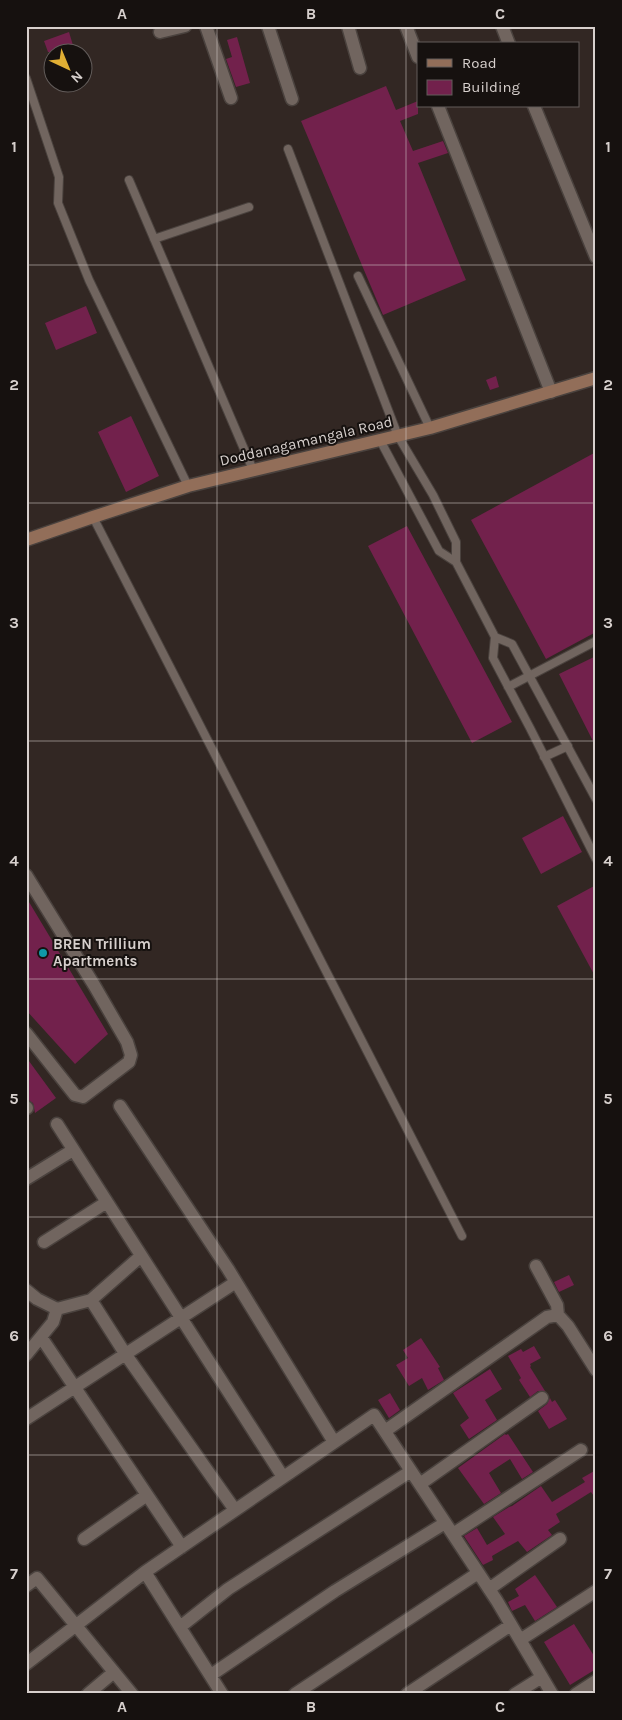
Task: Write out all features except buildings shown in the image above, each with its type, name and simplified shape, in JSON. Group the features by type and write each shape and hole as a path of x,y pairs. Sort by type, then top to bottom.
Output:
{"street":[{"path":"160,32 185,26"},
{"path":"206,26 231,98"},
{"path":"268,26 292,100"},
{"path":"348,26 360,68"},
{"path":"406,26 417,54"},
{"path":"502,26 508,42"},
{"path":"439,108 552,392"},
{"path":"535,108 596,257"},
{"name":"Doddanagamangala Road","path":"26,540 93,516 188,486 430,428 596,378"},
{"path":"26,875 98,993 126,1042 131,1055 129,1062 83,1097 75,1095 26,1032"},
{"path":"120,1106 236,1282 334,1442"},
{"path":"57,1124 283,1477"},
{"path":"26,1179 73,1150"},
{"path":"44,1242 106,1202"},
{"path":"26,1290 37,1300 57,1309 91,1300 141,1256"},
{"path":"536,1266 557,1305 558,1315 568,1326 596,1370"},
{"path":"26,1420 236,1282"},
{"path":"91,1300 126,1355 235,1510"},
{"path":"26,1355 53,1322 57,1309"},
{"path":"385,1432 547,1317 558,1315"},
{"path":"41,1337 182,1547"},
{"path":"420,1484 542,1398"},
{"path":"26,1664 145,1572 374,1415 489,1589 552,1694"},
{"path":"453,1534 581,1450"},
{"path":"180,1627 228,1590 411,1471"},
{"path":"84,1539 147,1495"},
{"path":"211,1675 335,1591 445,1523"},
{"path":"489,1589 560,1539"},
{"path":"145,1572 222,1694"},
{"path":"295,1694 478,1572"},
{"path":"26,1586 37,1578 132,1694"},
{"path":"520,1640 596,1591"},
{"path":"407,1694 511,1625"},
{"path":"88,1694 114,1672"},
{"path":"515,1694 542,1678"},
{"path":"576,1694 596,1681"}],"lane":[{"path":"26,78 59,177 58,203 89,280 188,486"},
{"path":"288,149 398,436 433,495 456,542 456,562 495,637 493,658 596,859"},
{"path":"129,180 253,470"},
{"path":"154,239 249,207"},
{"path":"358,276 430,428"},
{"path":"380,440 440,551 456,562"},
{"path":"93,516 462,1236"},
{"path":"495,637 512,644 596,798"},
{"path":"508,687 596,641"},
{"path":"544,757 568,746"}],"place":[{"name":"BREN Trillium Apartments","path":"43,953"}]}
